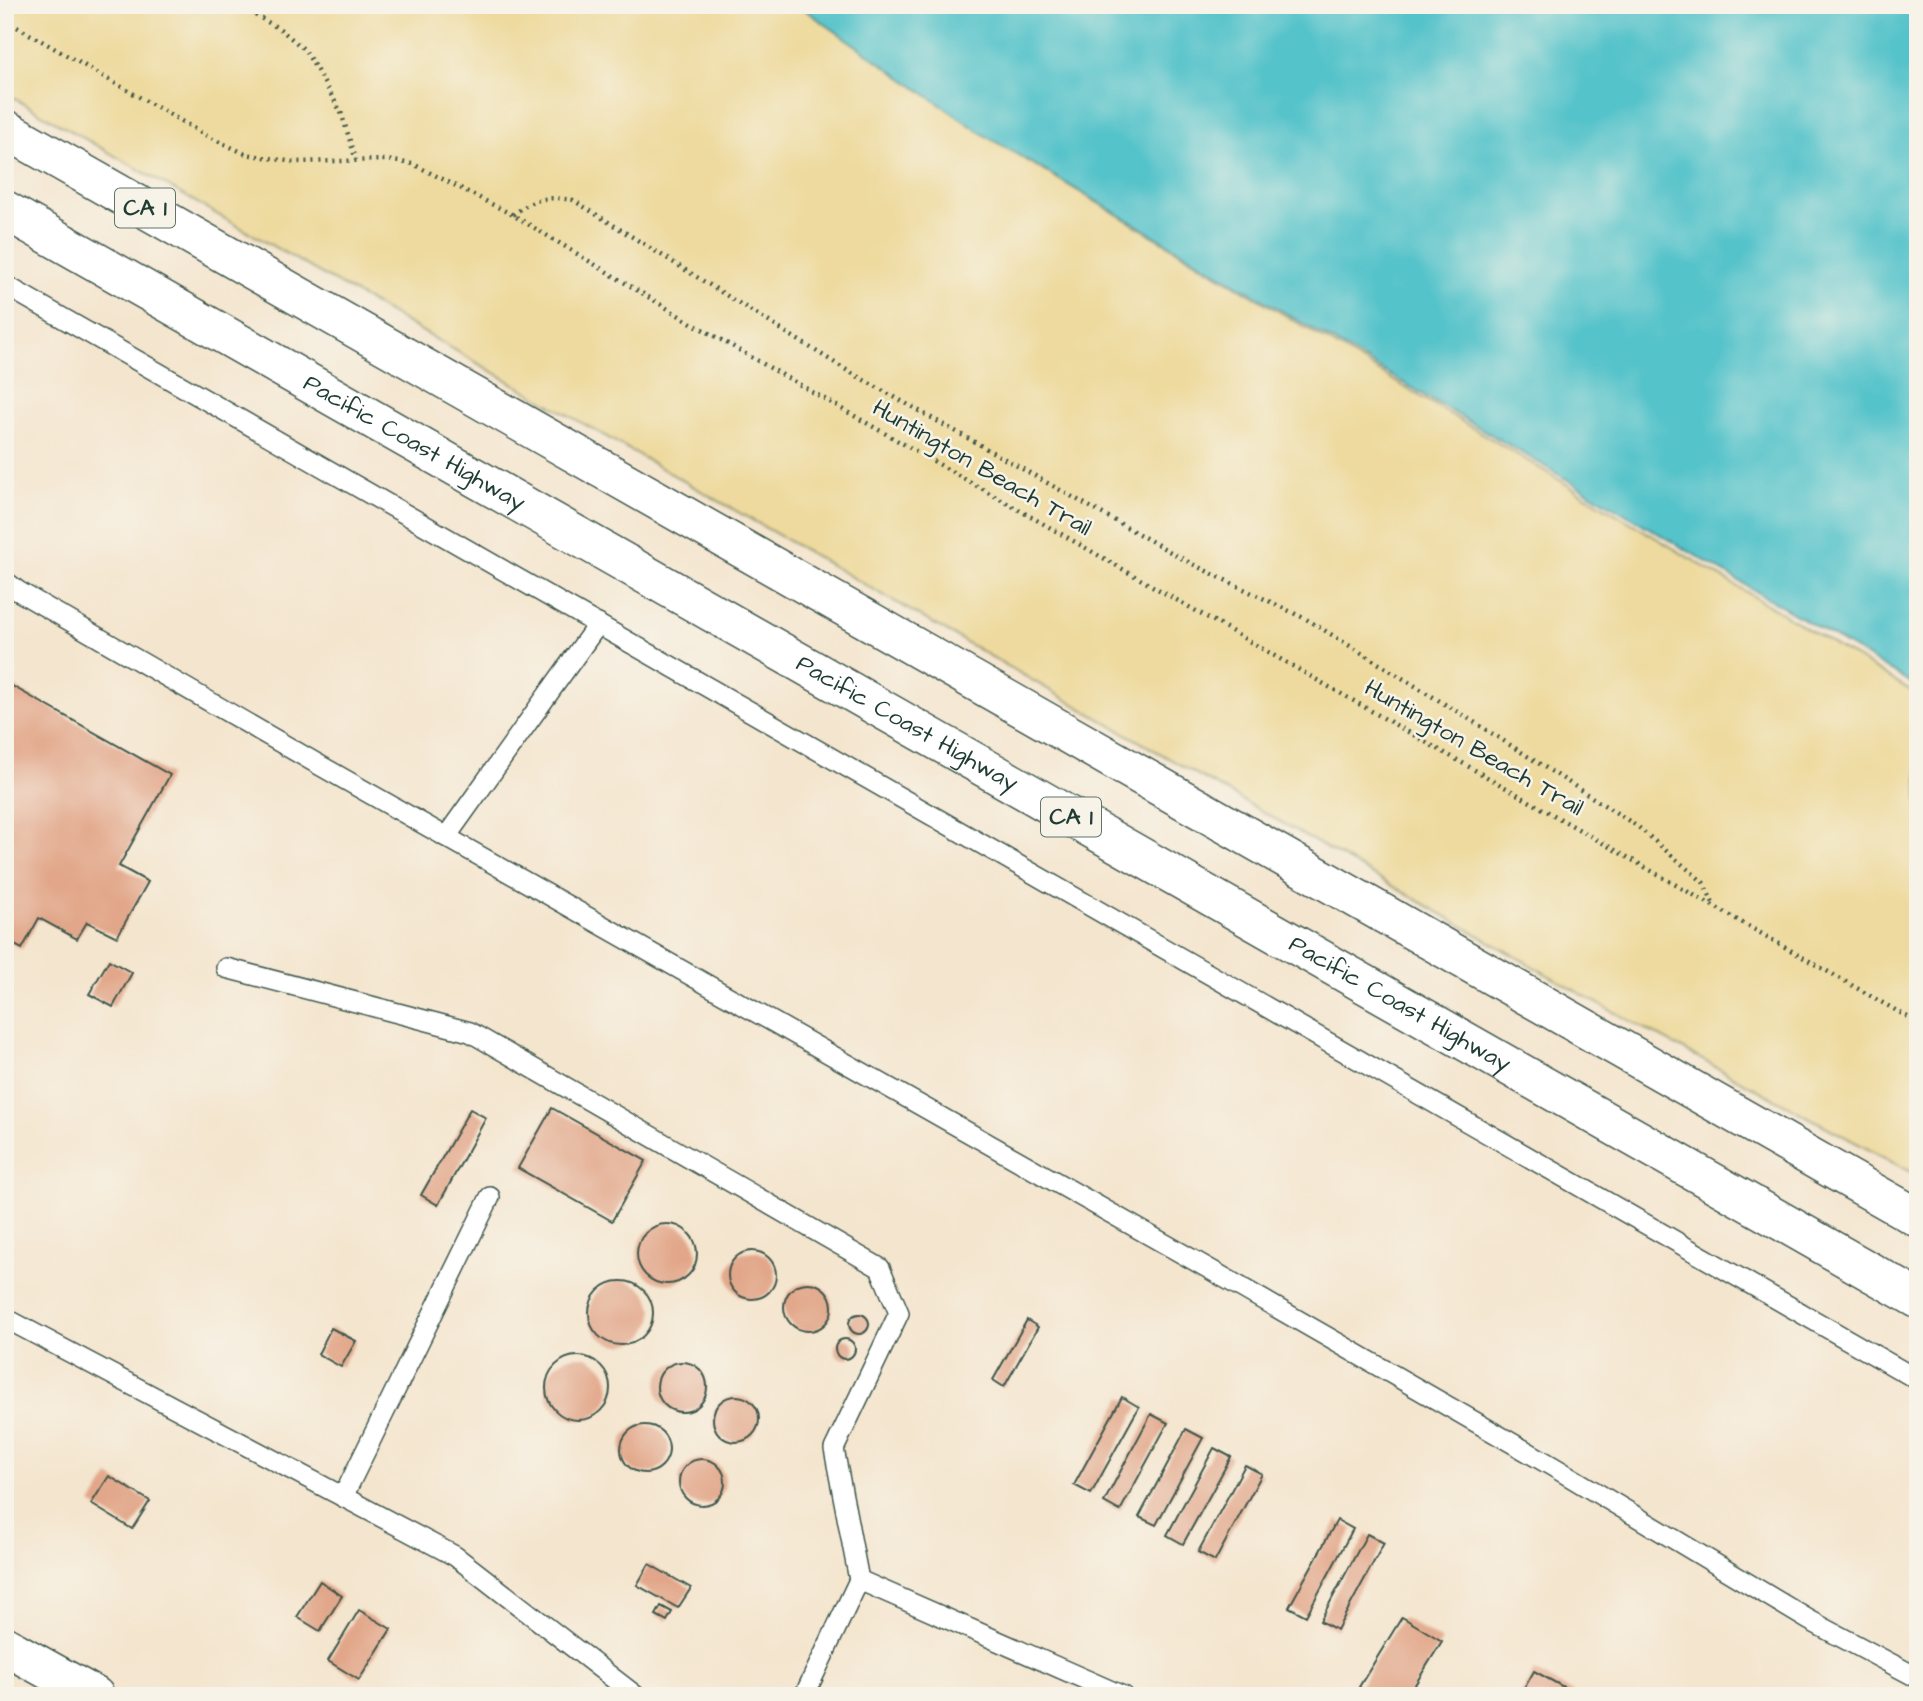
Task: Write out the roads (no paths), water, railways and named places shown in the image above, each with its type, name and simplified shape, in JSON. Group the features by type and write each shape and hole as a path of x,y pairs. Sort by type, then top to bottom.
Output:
{"main road":[{"name":"CA 1","path":"5,129 1918,1218"},
{"name":"Pacific Coast Highway","path":"5,210 1918,1299"},
{"path":"5,1646 95,1696"}],"lane":[{"path":"5,285 1918,1380"},
{"path":"5,580 30,597 446,837 1552,1466 1809,1620 1918,1678"},
{"path":"446,837 598,624"},
{"path":"226,968 470,1032 880,1268 899,1313 834,1449 859,1580 804,1696"},
{"path":"344,1497 490,1197"},
{"path":"5,1318 455,1556 636,1696"},
{"path":"859,1580 1123,1696"}],"water":[{"path":"798,5 1918,5 1918,687 981,133"}]}
